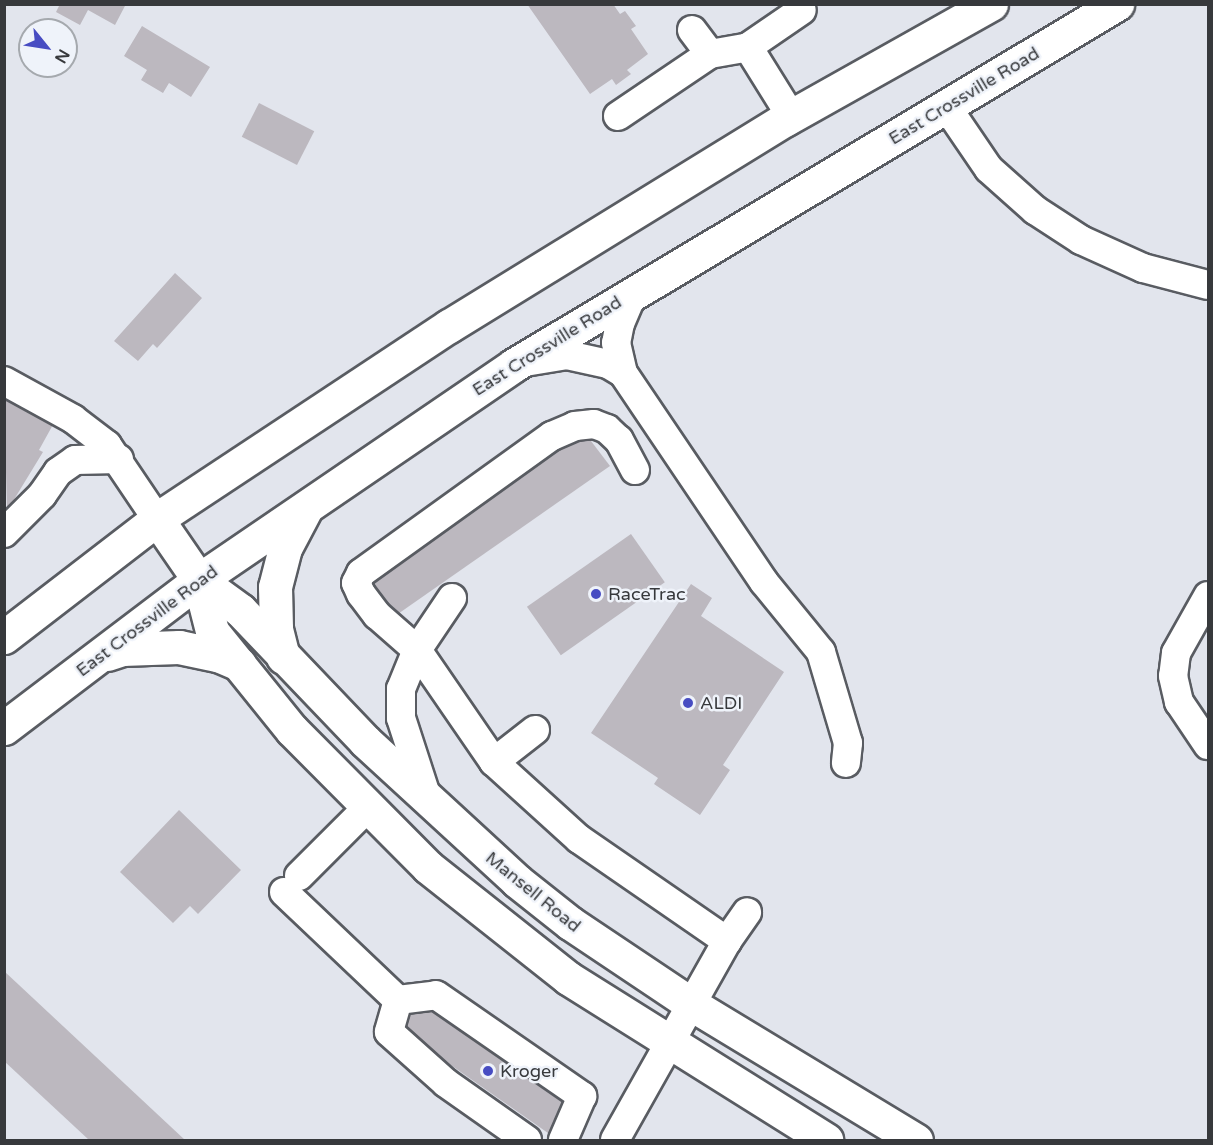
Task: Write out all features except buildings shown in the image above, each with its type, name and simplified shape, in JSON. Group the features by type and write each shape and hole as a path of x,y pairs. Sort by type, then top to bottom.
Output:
{"main road":[{"path":"4,637 157,519 449,326 791,116 991,4"},
{"name":"East Crossville Road","path":"4,728 199,580 514,365 1116,4"},
{"path":"283,657 276,628 275,587 285,548 308,505"},
{"name":"Mansell Road","path":"157,519 199,580 240,610 283,657 429,802 570,923 691,1004 916,1140"},
{"name":"Mansell Road","path":"199,580 212,631 292,730 367,808 495,923 568,978 826,1140"},
{"path":"99,657 123,649 179,647 218,655 239,664"}],"street":[{"path":"618,116 710,54 748,47 784,13"},
{"path":"692,30 710,54"},
{"path":"748,47 791,116"},
{"path":"946,106 989,169 1035,210 1081,240 1143,268 1209,285"},
{"path":"633,293 620,323 616,343 623,373 764,582 821,652 848,743 846,763"},
{"path":"514,365 546,356 567,355 608,364 623,373"},
{"path":"4,381 73,419 118,459 157,519"},
{"path":"634,470 619,440 607,429 594,424 575,426 552,436 370,564 356,583 361,594 377,615 417,650 494,762 579,839 727,941"},
{"path":"4,532 42,495 58,472 75,460 118,459"},
{"path":"1209,596 1176,652 1173,676 1179,702 1209,746"},
{"path":"429,802 406,743 401,718 401,690 417,650 452,598"},
{"path":"494,762 535,730"},
{"path":"367,808 291,884 399,1000"},
{"path":"615,1140 727,941 747,912"},
{"path":"399,1000 436,996 582,1096 563,1140"},
{"path":"399,1000 389,1032 447,1083 527,1140"}],"place":[{"name":"RaceTrac","path":"596,594"},
{"name":"ALDI","path":"688,703"},
{"name":"Kroger","path":"488,1071"}]}
